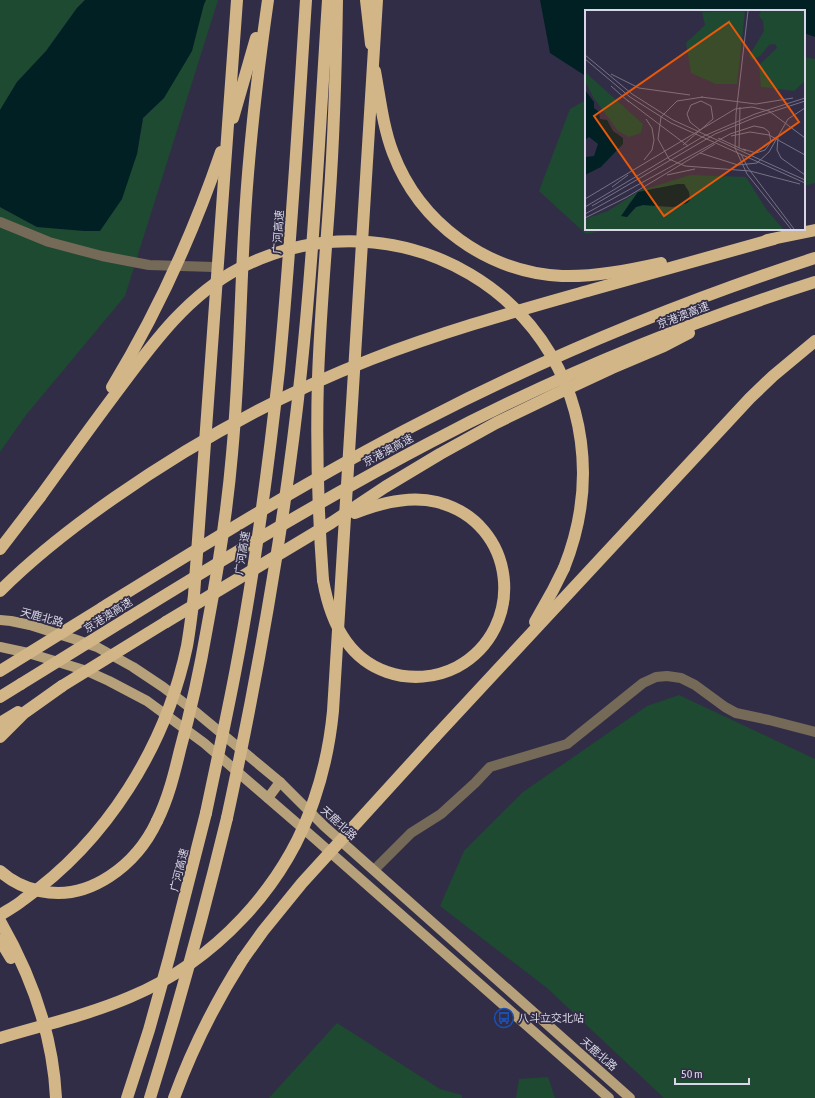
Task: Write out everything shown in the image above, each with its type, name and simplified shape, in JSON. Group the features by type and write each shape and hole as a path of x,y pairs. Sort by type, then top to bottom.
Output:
{"highway":[{"path":"0,915 23,901 63,868 114,810 154,743 173,696 181,671 187,646 194,595 237,0"},
{"path":"40,497 72,452 117,379 158,303 181,254 200,210 232,122 246,77 265,0"},
{"path":"0,871 23,886 45,892 56,893 85,889 101,882 129,861 148,837 162,810 170,788 187,727 199,674 221,549 232,462 237,400 247,178 268,0"},
{"name":"广河高速","path":"127,1098 149,1030 180,916 204,820 238,659 260,519 279,371 297,147 306,0"},
{"path":"150,1098 176,1014 202,920 227,818 245,737 267,619 282,522 308,298 328,0"},
{"path":"331,523 380,504 402,500 425,500 436,502 448,505 468,516 485,532 497,551 501,562 505,585 499,619 485,644 463,663 442,673 419,677 385,671 375,667 348,645 336,626 328,604 324,580 320,530 318,479 318,378 333,138 337,0"},
{"path":"366,0 373,56 384,120 393,153 400,169 408,184 428,211 440,224 453,235 481,254 525,270 563,276 580,276 646,266 815,230"},
{"path":"0,1038 88,1012 131,997 171,976 209,949 258,901 272,882 296,843 314,801 326,757 333,711 377,0"},
{"path":"0,591 53,544 90,516 166,464 245,417 328,377 370,359 457,329 774,239"},
{"path":"0,549 146,354 177,317 191,303 211,287 238,269 255,261 292,248 330,241 349,240 388,243 413,249 443,260 477,278 503,297 522,315 545,346 564,380 571,398 580,435 583,454 582,500 571,550 554,590 529,631 499,669"},
{"name":"京港澳高速","path":"0,671 309,483 423,421 481,392 580,347 720,291 815,258"},
{"name":"京港澳高速","path":"0,697 320,502 433,441 556,382 628,351 728,312 815,282"},
{"path":"0,723 331,523 440,454 496,424 605,372 664,346 728,312"},
{"path":"174,1098 214,1009 243,959 302,883 592,567 750,398 773,376 815,341"},
{"path":"0,737 24,713 42,699"},
{"path":"0,921 26,973 40,1011 51,1050 56,1098"},
{"path":"0,940 24,983 51,1050"}],"main road":[{"name":"天鹿北路","path":"0,620 30,626 98,647 121,660 176,697 280,782 324,826 630,1098"},
{"path":"0,647 28,653 87,671 115,684 147,701 204,743 610,1098"},
{"path":"268,798 280,782"},
{"path":"314,838 324,826"}],"street":[{"path":"0,222 49,242 102,256 149,265 214,267"},
{"path":"374,870 411,833 441,814 490,767 567,744 643,683 656,677 667,676 681,678 695,685 725,707 736,713 815,732"}],"green space":[{"path":"0,0 85,0 77,8 46,51 17,82 0,110"},
{"path":"206,0 218,0 125,296 26,415 0,452 0,207 37,227 137,154 143,118 164,98"},
{"path":"805,57 815,59 815,183 805,186"},
{"path":"585,101 585,230 607,230 586,234 539,191 570,109"},
{"path":"679,695 815,759 815,1098 664,1098 547,988 440,906 464,851 523,792 647,706"},
{"path":"337,1023 440,1089 462,1095 462,1098 269,1098"},
{"path":"548,1077 555,1098 516,1098 519,1079"}],"shaded area":[{"path":"85,0 206,0 192,51 164,98 143,118 137,154 122,199 100,231 37,227 0,207 0,110 17,82 46,51 77,8"},
{"path":"540,0 815,0 815,37 805,33 805,10 585,10 585,74 550,53"}],"place":[{"name":"八斗立交北站","path":"504,1018"}]}
